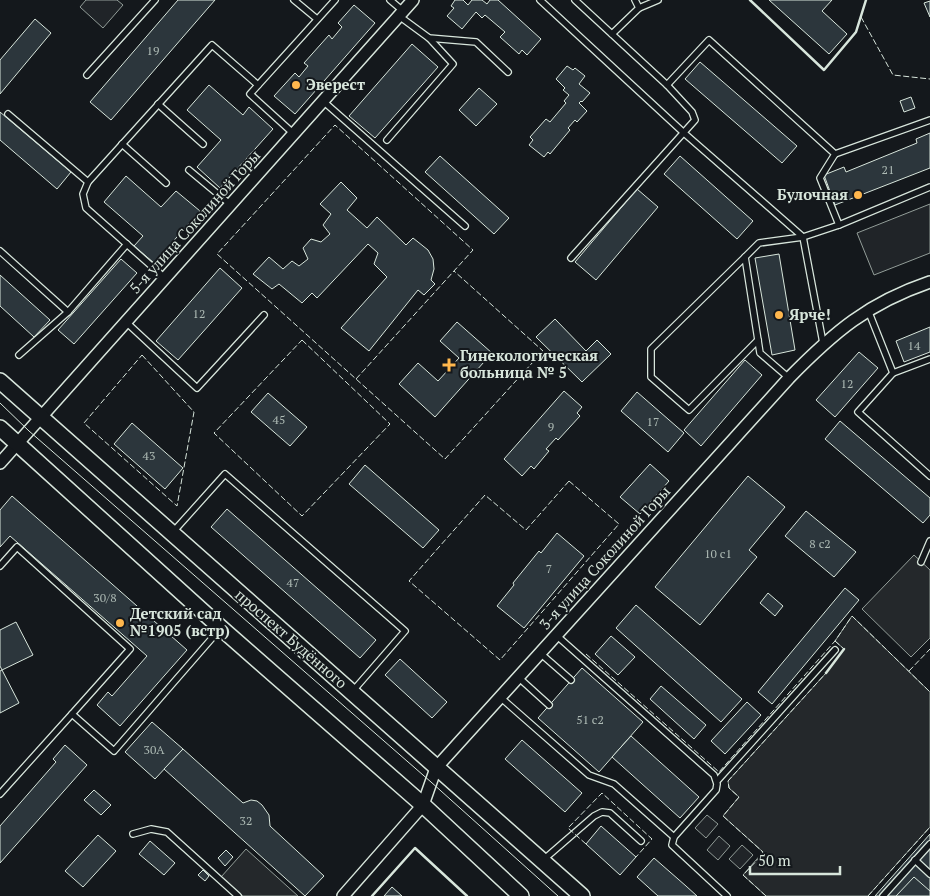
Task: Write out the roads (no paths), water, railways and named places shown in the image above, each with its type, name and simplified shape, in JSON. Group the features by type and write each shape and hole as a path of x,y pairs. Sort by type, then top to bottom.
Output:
{"main road":[{"name":"проспект Будённого","path":"0,381 582,896"},
{"path":"0,428 221,628 423,805 521,896"}],"street":[{"name":"5-я улица Соколиной Горы","path":"0,464 413,0"},
{"name":"3-я улица Соколиной Горы","path":"343,896 423,805 436,768 789,378 823,343 841,328 887,299 930,282"}],"lane":[{"path":"88,75 155,0"},
{"path":"294,0 317,19"},
{"path":"294,134 250,94 335,0"},
{"path":"387,140 453,64 390,0"},
{"path":"540,0 684,133 803,237 823,343"},
{"path":"570,258 695,120 692,112 667,86 575,0"},
{"path":"635,0 639,8"},
{"path":"612,34 639,8 658,0"},
{"path":"429,38 476,42 508,72"},
{"path":"667,86 709,40 835,154"},
{"path":"165,278 86,208 83,194 88,182 212,45 258,85"},
{"path":"323,101 465,226"},
{"path":"158,104 203,144"},
{"path":"8,114 88,182"},
{"path":"839,224 820,178 835,154 930,120"},
{"path":"122,144 166,183"},
{"path":"189,170 231,205"},
{"path":"758,340 689,410 652,377 651,349 760,243 803,237 930,187"},
{"path":"19,355 68,312 127,244"},
{"path":"0,251 68,312"},
{"path":"745,257 760,354 789,378"},
{"path":"868,310 894,373"},
{"path":"126,322 197,388 264,315"},
{"path":"930,359 894,373 858,412 930,476"},
{"path":"172,533 225,474 405,631 352,692"},
{"path":"921,562 930,542"},
{"path":"0,566 17,547 130,649 0,794"},
{"path":"72,714 114,751 221,628"},
{"path":"556,635 714,775 717,781 716,790 674,837 672,842 674,848 727,896"},
{"path":"717,781 835,650"},
{"path":"540,653 571,680"},
{"path":"518,677 549,705"},
{"path":"500,697 589,775 614,784 674,837"},
{"path":"542,860 594,816 602,812 610,813 641,841"},
{"path":"133,834 151,829 167,832 238,896"},
{"path":"883,896 930,844"},
{"path":"915,860 930,874"}],"tram line":[{"path":"0,403 29,431 431,782 558,896"}],"place":[{"name":"Эверест","path":"296,85"},
{"name":"Булочная","path":"858,195"},
{"name":"Ярче!","path":"779,315"},
{"name":"Гинекологическая больница № 5","path":"449,365"},
{"name":"Детский сад №1905 (встр)","path":"120,623"}]}
